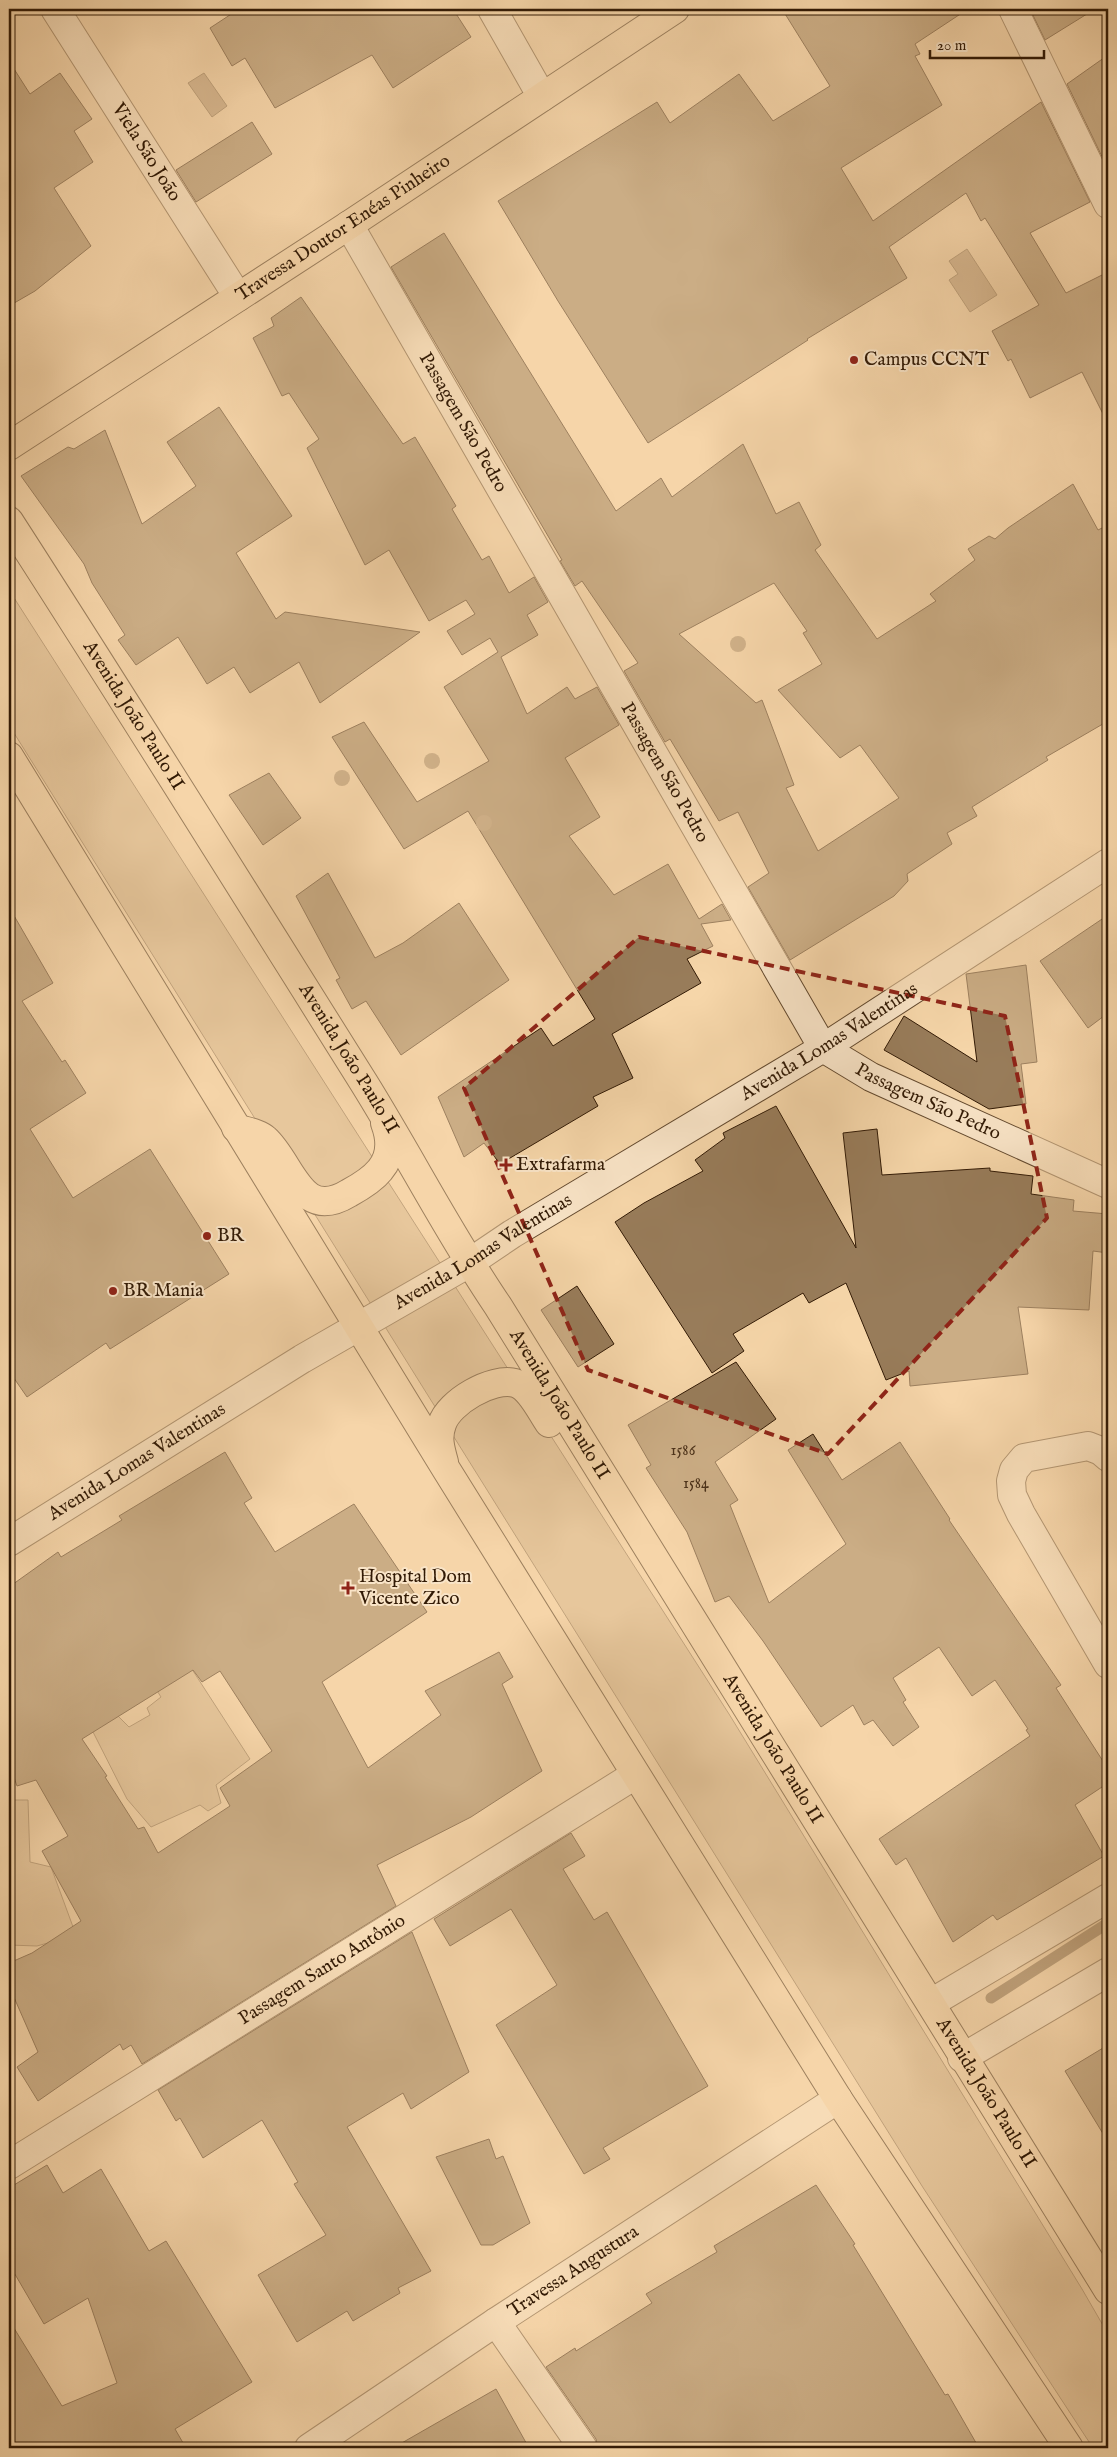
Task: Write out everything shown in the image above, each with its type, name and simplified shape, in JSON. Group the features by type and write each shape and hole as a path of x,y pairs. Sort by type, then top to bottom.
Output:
{"main road":[{"name":"Travessa Doutor Enéas Pinheiro","path":"9,446 349,225 675,9"},
{"name":"Avenida João Paulo II","path":"9,521 381,1111 469,1263 498,1306 931,2003 962,2058 1108,2290"},
{"path":"9,756 446,1470 838,2099 1069,2448"},
{"path":"236,1128 265,1138 304,1194 314,1200 336,1200 369,1180 387,1160 390,1145 389,1134 381,1111"},
{"path":"446,1470 439,1436 442,1422 448,1412 460,1401 493,1382 515,1383 526,1389 564,1446 593,1460"}],"street":[{"name":"Viela São João","path":"55,9 238,297"},
{"path":"492,9 542,97"},
{"path":"1013,9 1108,204"},
{"name":"Passagem São Pedro","path":"349,225 824,1048 871,1077 1108,1184"},
{"name":"Avenida Lomas Valentinas","path":"9,1542 359,1325 469,1263 520,1229 824,1048 1108,863"},
{"path":"1108,1457 1101,1450 1088,1446 1024,1458 1014,1470 1010,1481 1012,1494 1021,1514 1108,1664"},
{"name":"Passagem Santo Antônio","path":"9,2164 636,1775"},
{"path":"931,2003 1108,1898"},
{"path":"962,2058 1108,1972"},
{"name":"Travessa Angustura","path":"309,2448 496,2322 838,2099"},
{"path":"496,2322 583,2448"}],"highlighted area":[{"path":"639,937 1005,1016 1047,1218 828,1454 588,1370 464,1088"}],"shaded area":[{"path":"204,73 227,106 212,117 188,83"},
{"path":"967,249 997,295 970,312 949,280 958,274 949,261"},
{"path":"9,590 729,1714 1082,2289 1108,2334 1108,2448 1093,2448 922,2186 9,725"},
{"path":"133,1653 184,1657 250,1759 216,1785 221,1803 208,1811 200,1805 151,1827 127,1799 92,1730 115,1713 129,1727 150,1715 147,1708 161,1697"},
{"path":"9,1800 28,1800 30,1862 51,1867 76,1935 37,1946 9,1945"}],"building":[{"path":"239,9 453,9 471,37 393,88 372,55 275,108 245,58 232,66 210,28"},
{"path":"782,9 968,9 915,44 920,54 915,56 942,105 841,168 873,221 1041,102 1090,202 1030,233 1066,293 1108,272 1108,424 1082,372 1030,398 1011,359 1008,361 992,331 1039,305 985,218 981,221 966,193 889,247 907,278 807,339 648,443 558,301 498,201 657,102 670,123 739,74 773,121 830,86"},
{"path":"1030,9 1095,9 1045,40"},
{"path":"1108,55 1108,169 1067,84"},
{"path":"9,61 30,94 60,73 92,119 74,131 93,162 54,188 91,246 35,291 9,306"},
{"path":"252,122 272,154 196,202 176,170"},
{"path":"444,233 616,511 661,478 672,497 743,444 776,514 799,502 821,545 815,550 877,639 936,601 930,594 975,560 968,549 989,536 995,539 1073,484 1098,530 1108,525 1108,721 1046,757 1048,760 972,807 977,816 947,833 952,844 907,874 908,881 894,896 790,960 748,887 769,873 738,812 719,821 670,739 665,742 624,671 638,663 582,581 575,586 560,561 562,560 391,267","holes":["774,583 807,631 803,633 822,664 778,690 840,758 860,745 899,798 818,851 786,788 794,785 762,700 756,703 679,634"]},
{"path":"301,297 403,444 415,437 456,506 452,509 482,560 489,556 509,593 534,577 548,602 527,615 538,635 501,657 527,714 567,687 575,699 597,687 619,725 565,758 600,817 569,836 614,895 668,864 699,919 722,904 731,920 701,924 713,946 687,959 701,983 612,1034 633,1078 593,1097 598,1106 500,1164 484,1143 464,1157 438,1097 541,1028 553,1046 595,1019 468,811 404,849 332,737 364,722 417,802 489,761 444,687 498,652 490,638 462,655 447,631 475,614 466,600 429,621 389,550 365,565 307,448 319,439 289,393 282,396 253,338 274,326 271,318"},
{"path":"219,407 292,516 236,553 276,619 285,612 420,632 320,703 299,662 250,693 234,667 207,684 178,637 136,665 118,640 125,635 92,583 84,564 21,476 68,447 74,449 105,430 142,524 196,486 167,442"},
{"path":"269,773 301,818 263,845 229,795"},
{"path":"328,873 375,958 403,943 459,903 509,980 401,1055 366,1001 352,1009 336,980 340,978 296,896"},
{"path":"9,907 53,983 22,1001 62,1062 65,1060 86,1093 30,1129 73,1198 150,1149 229,1274 110,1349 106,1343 27,1397 9,1371"},
{"path":"1108,915 1108,1013 1088,1028 1040,961"},
{"path":"1026,965 1037,1062 1021,1064 1026,1104 989,1109 884,1050 904,1016 977,1062 966,974"},
{"path":"776,1106 856,1248 843,1133 877,1129 882,1175 990,1168 990,1171 1033,1176 1031,1194 1074,1200 1073,1211 1108,1214 1108,1253 1093,1251 1089,1310 1018,1307 1028,1374 910,1386 909,1371 886,1380 846,1283 809,1303 803,1293 733,1334 744,1351 712,1373 615,1222 644,1203 703,1171 695,1160 725,1138 723,1133"},
{"path":"577,1286 614,1344 578,1367 541,1310"},
{"path":"736,1362 776,1419 715,1462 738,1500 730,1505 769,1603 846,1544 788,1450 813,1434 842,1480 900,1442 949,1520 1061,1685 1056,1688 1108,1769 1108,1783 1075,1805 1104,1856 997,1920 993,1915 953,1942 906,1858 896,1865 879,1839 1030,1736 1026,1730 1028,1729 995,1680 972,1696 939,1647 893,1678 906,1700 903,1702 919,1727 893,1746 873,1720 864,1725 853,1705 821,1727 763,1641 729,1596 715,1602 687,1532 646,1468 651,1465 628,1425"},
{"path":"225,1452 252,1498 244,1503 275,1552 354,1504 427,1612 322,1682 368,1768 441,1715 425,1691 499,1652 513,1677 502,1684 542,1771 471,1817 377,1865 396,1906 142,2064 131,2045 123,2050 120,2044 38,2101 17,2067 38,2052 9,1986 9,1963 32,1953 81,1921 42,1851 68,1836 36,1780 17,1786 9,1763 9,1587 58,1552 61,1557 122,1520 119,1516","holes":["193,1670 202,1682 220,1671 272,1751 220,1788 230,1806 158,1853 144,1827 138,1829 105,1777 107,1776 82,1739"]},
{"path":"571,1833 585,1856 563,1869 594,1920 607,1912 708,2086 603,2148 610,2159 584,2174 496,2025 557,1985 511,1909 450,1946 434,1919"},
{"path":"412,1932 469,2072 411,2109 403,2093 347,2127 431,2271 398,2288 400,2293 353,2321 347,2311 297,2342 258,2275 326,2235 294,2184 298,2182 262,2120 203,2158 180,2118 176,2121 158,2090"},
{"path":"1108,2045 1108,2142 1065,2071"},
{"path":"489,2139 496,2159 503,2156 530,2223 493,2245 481,2245 436,2157"},
{"path":"47,2165 63,2193 101,2169 149,2251 166,2241 252,2382 175,2429 186,2448 9,2448 9,2320 62,2406 117,2383 88,2298 44,2324 9,2264 9,2188"},
{"path":"816,2185 855,2244 853,2245 945,2395 948,2394 979,2448 598,2448 596,2439 546,2367 575,2348 576,2351 652,2303 646,2294 717,2252 714,2246"},
{"path":"496,2389 529,2448 393,2448"}],"waterway":[{"path":"991,1998 1108,1923"}],"place":[{"name":"Campus CCNT","path":"854,360"},
{"name":"Extrafarma","path":"506,1165"},
{"name":"BR","path":"207,1236"},
{"name":"BR Mania","path":"113,1291"},
{"name":"Hospital Dom Vicente Zico","path":"348,1588"}]}
